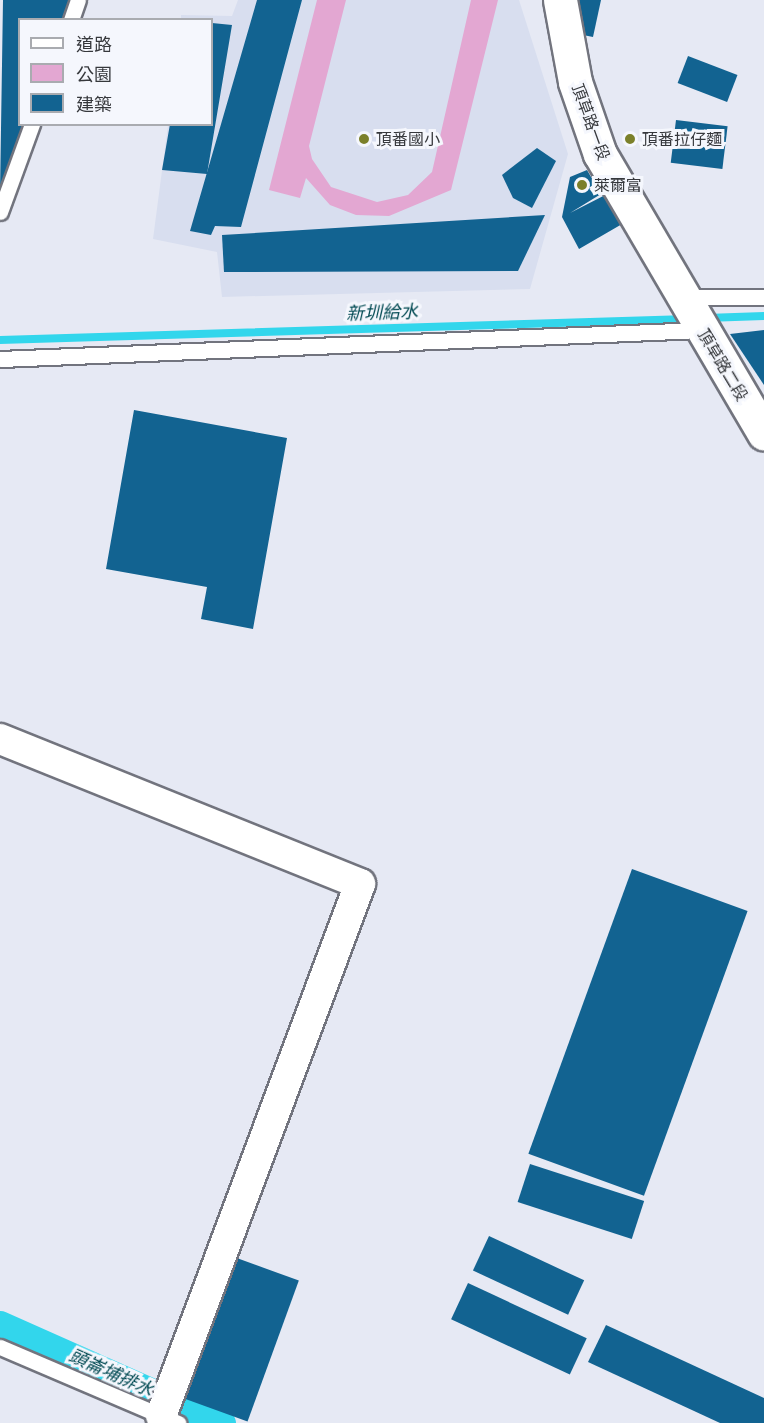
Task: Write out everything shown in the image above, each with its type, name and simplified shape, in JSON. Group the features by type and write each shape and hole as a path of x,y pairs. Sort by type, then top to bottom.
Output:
{"street":[{"name":"頂草路一段","path":"560,0 575,82 600,154 682,297"},
{"name":"頂草路二段","path":"682,297 764,433"},
{"path":"0,739 360,884 173,1384 169,1419"}],"lane":[{"path":"72,18 78,0"},
{"path":"0,212 31,126"},
{"path":"682,297 764,297"},
{"path":"0,359 701,330"},
{"path":"0,1347 169,1419"}],"shaded area":[{"name":"頂番國小","path":"238,0 519,0 568,154 530,289 222,297 217,252 153,239 168,126 213,126 213,18 181,18 181,15 232,16"}],"green space":[{"path":"317,0 346,0 309,146 312,159 331,187 377,202 408,195 432,172 471,0 498,0 451,190 389,216 356,215 330,205 306,178 300,198 269,190"}],"building":[{"path":"3,0 72,0 66,18 18,18 18,126 25,126 0,193"},
{"path":"257,0 302,0 241,227 215,226 211,235 190,231"},
{"path":"577,0 601,0 593,37 583,35"},
{"path":"213,23 232,25 207,174 162,170 170,126 213,126"},
{"path":"688,56 737,75 727,102 678,83"},
{"path":"676,120 728,126 722,169 671,163"},
{"path":"537,148 556,161 532,208 513,198 502,175"},
{"path":"587,170 601,194 570,213 615,190 629,220 579,249 562,217 570,177"},
{"path":"545,215 518,271 224,272 222,235"},
{"path":"764,330 764,385 730,334"},
{"path":"134,410 287,438 253,629 201,619 207,587 106,569"},
{"path":"632,869 748,911 644,1196 528,1154"},
{"path":"530,1164 644,1201 632,1239 518,1202"},
{"path":"489,1236 584,1280 568,1315 473,1270"},
{"path":"234,1257 299,1281 248,1422 183,1398"},
{"path":"468,1283 587,1338 570,1375 451,1319"},
{"path":"606,1325 764,1398 764,1423 720,1423 588,1362"}],"waterway":[{"name":"新圳給水","path":"706,318 764,316"},
{"name":"新圳給水","path":"0,340 688,319"},
{"name":"頭崙埔排水","path":"0,1324 222,1423"}],"place":[{"name":"頂番國小","path":"364,139"},
{"name":"頂番拉仔麵","path":"630,139"},
{"name":"萊爾富","path":"582,185"}]}
